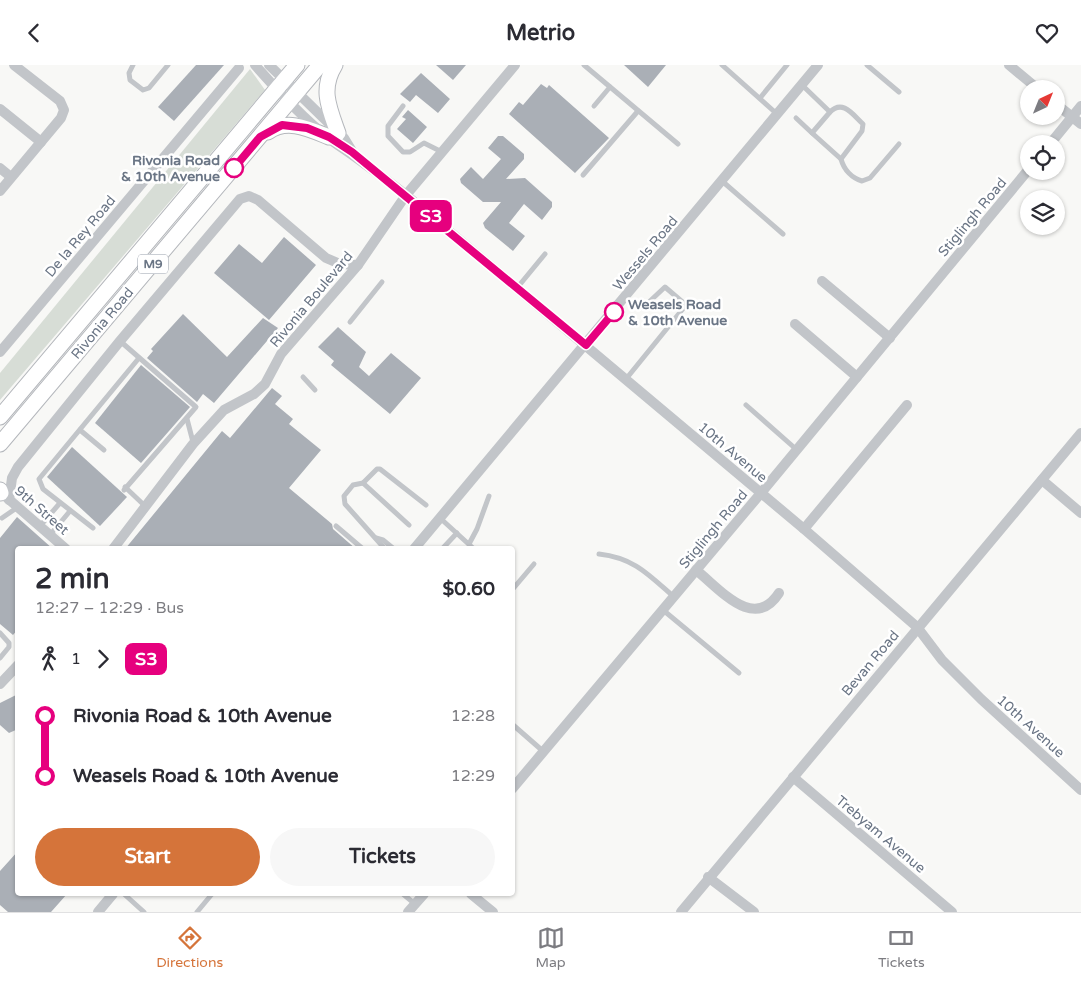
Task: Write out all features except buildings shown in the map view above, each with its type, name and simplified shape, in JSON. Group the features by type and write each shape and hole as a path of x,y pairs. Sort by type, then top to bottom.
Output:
{"main road":[{"name":"Rivonia Road","path":"0,417 297,65"},
{"name":"Rivonia Road","path":"0,444 320,65"},
{"path":"260,137 282,125 307,128 334,135 326,92 327,81 335,65"},
{"path":"0,458 34,412 45,389"}],"street":[{"path":"0,191 64,114 63,105 14,65"},
{"name":"10th Avenue","path":"256,65 281,85 352,152 586,345 917,627 942,660 981,699 1081,790"},
{"name":"10th Avenue","path":"270,65 281,85"},
{"name":"Rivonia Boulevard","path":"115,546 193,444 224,410 259,390 270,377 280,353 358,265 406,195 515,65"},
{"name":"Wessels Road","path":"417,546 818,65"},
{"path":"1009,65 1027,80"},
{"name":"De la Rey Road","path":"0,352 240,68"},
{"path":"1057,135 1081,105"},
{"path":"0,109 41,142"},
{"path":"1065,111 1081,124"},
{"path":"0,168 11,177"},
{"name":"Stiglingh Road","path":"515,785 797,450 1020,180"},
{"path":"5,498 18,467 120,341 235,204 245,197 249,196 258,200 326,258 340,264 358,265"},
{"path":"822,281 890,338"},
{"path":"795,324 857,377"},
{"path":"804,529 907,405"},
{"name":"Bevan Road","path":"681,912 708,877 1081,433"},
{"path":"1042,480 1081,513"},
{"name":"9th Street","path":"5,498 63,546"},
{"path":"696,570 738,604 750,609 759,610 765,607 779,593"},
{"path":"0,684 15,668"},
{"name":"Trebyam Avenue","path":"793,777 952,912"},
{"path":"708,877 754,912"},
{"path":"98,912 111,896"},
{"path":"412,908 422,896"},
{"path":"473,896 493,912"}],"lane":[{"path":"133,65 129,77 130,81 143,90 150,88 168,65"},
{"path":"584,65 678,144"},
{"path":"722,65 777,114"},
{"path":"760,98 787,65"},
{"path":"867,65 898,93"},
{"path":"802,85 830,112"},
{"path":"594,106 610,87"},
{"path":"403,106 388,126 388,137 403,152 410,152 424,143 442,152"},
{"path":"812,133 835,106 846,108 863,124 862,131 841,159"},
{"path":"583,175 638,111"},
{"path":"796,118 841,159 847,171 862,181 874,173 899,144"},
{"path":"722,181 782,234"},
{"path":"517,288 544,254"},
{"path":"350,321 382,282"},
{"path":"626,379 686,305 665,287 649,302"},
{"path":"120,341 196,407 124,489 145,506"},
{"path":"93,528 40,486 39,479 139,358"},
{"path":"303,377 316,390"},
{"path":"746,405 797,450"},
{"path":"187,419 193,444"},
{"path":"80,430 104,450"},
{"path":"383,546 349,509 343,499 353,485 363,483 380,469 426,505"},
{"path":"363,483 409,525"},
{"path":"440,518 469,544 477,529 489,495"},
{"path":"2,518 5,498"},
{"path":"40,526 60,503"},
{"path":"50,535 70,511"},
{"path":"336,526 359,546"},
{"path":"445,546 457,533"},
{"path":"376,538 383,540 390,546"},
{"path":"599,554 618,556 638,565 674,597"},
{"path":"515,586 534,564"},
{"path":"662,610 739,673"},
{"path":"0,633 9,643 9,647 0,658"},
{"path":"515,727 544,751"},
{"path":"126,896 144,912"},
{"path":"197,912 210,896"},
{"path":"404,896 412,908"}],"shaded area":[{"path":"250,69 265,90 0,400 0,373"}],"bus line":[{"name":"S3","path":"234,168 260,137 276,126 307,128 329,137 338,145 352,152 586,345 614,312"}],"place":[{"name":"Rivonia Road & 10th Avenue","path":"234,168"},
{"name":"Weasels Road & 10th Avenue","path":"614,312"}]}
